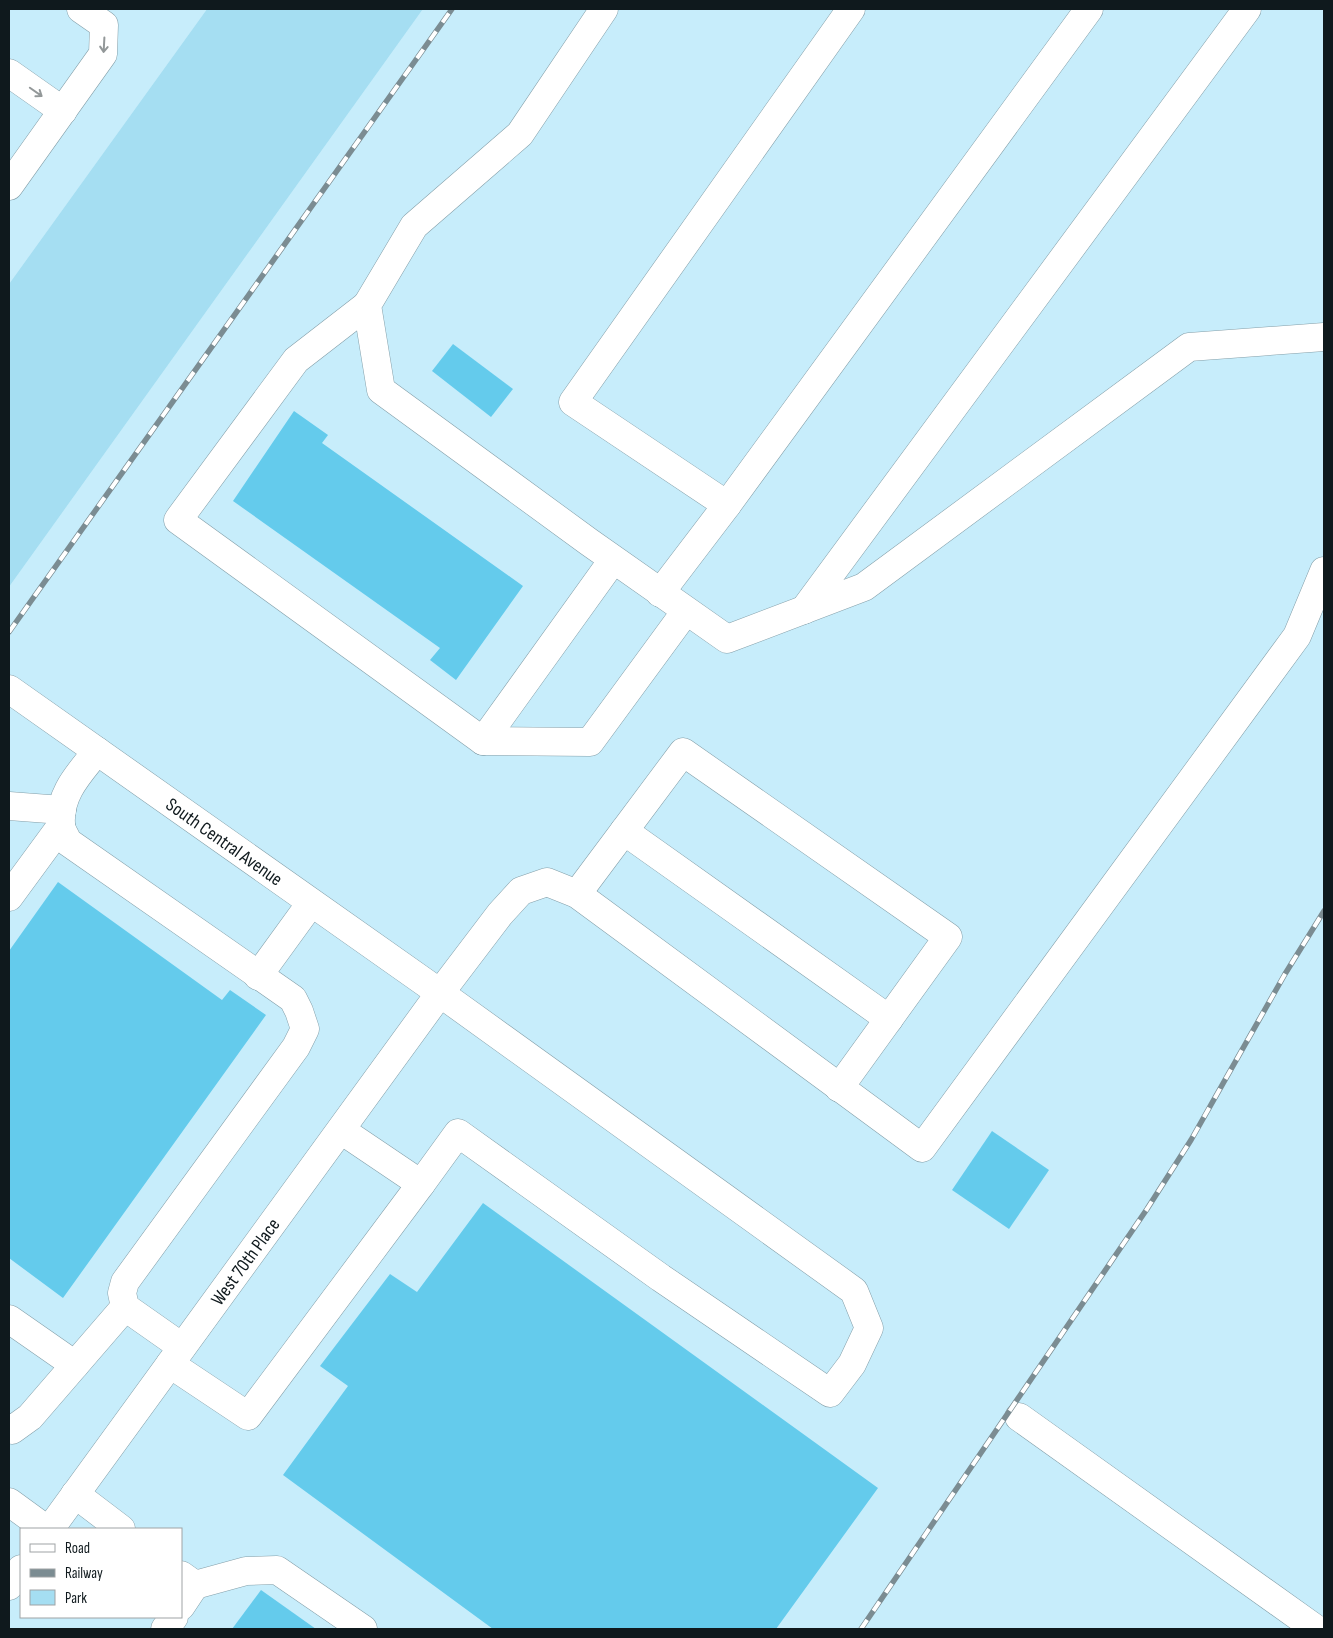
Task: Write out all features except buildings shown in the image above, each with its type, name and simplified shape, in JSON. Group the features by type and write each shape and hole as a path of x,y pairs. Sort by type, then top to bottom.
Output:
{"street":[{"path":"9,186 104,54 104,25 81,9"},
{"path":"604,9 520,134 414,226 367,305 296,360 178,520 483,741 590,742 686,611"},
{"path":"727,505 573,402 852,9"},
{"path":"660,593 727,505 1089,9"},
{"path":"804,610 1247,9"},
{"path":"9,73 62,111"},
{"path":"367,305 381,390 613,560 727,639 864,587 1189,347 1324,338"},
{"path":"483,741 613,560"},
{"name":"West 70th Place","path":"49,1528 440,993 500,914 521,891 547,882 577,894 922,1148 1297,636 1324,571"},
{"name":"South Central Avenue","path":"9,689 440,993 854,1291 869,1328 852,1364 830,1392 661,1278 458,1133 421,1184"},
{"path":"9,897 61,818 66,792 97,751"},
{"path":"577,894 683,752 948,937 839,1088"},
{"path":"9,806 61,818"},
{"path":"61,818 68,842 293,999 305,1029 296,1047 125,1282 122,1293 126,1306 176,1356 248,1416 421,1184 341,1130"},
{"path":"624,831 889,1019"},
{"path":"258,976 311,903"},
{"path":"9,1428 12,1430 30,1417 126,1306"},
{"path":"9,1319 75,1365"},
{"path":"1019,1417 1316,1629"},
{"path":"75,1494 120,1528"},
{"path":"9,1502 47,1528"},
{"path":"9,1586 20,1570"},
{"path":"186,1589 246,1571 277,1570 363,1629"},
{"path":"165,1629 173,1618"}],"shaded area":[{"path":"9,9 207,9 9,284"},
{"path":"423,9 1324,9 1324,1629 9,1629 9,587"}],"green space":[{"path":"207,9 423,9 9,587 9,284"}],"railway":[{"path":"9,632 452,9"},
{"path":"861,1629 1147,1209 1191,1140 1285,974 1324,911"}]}
